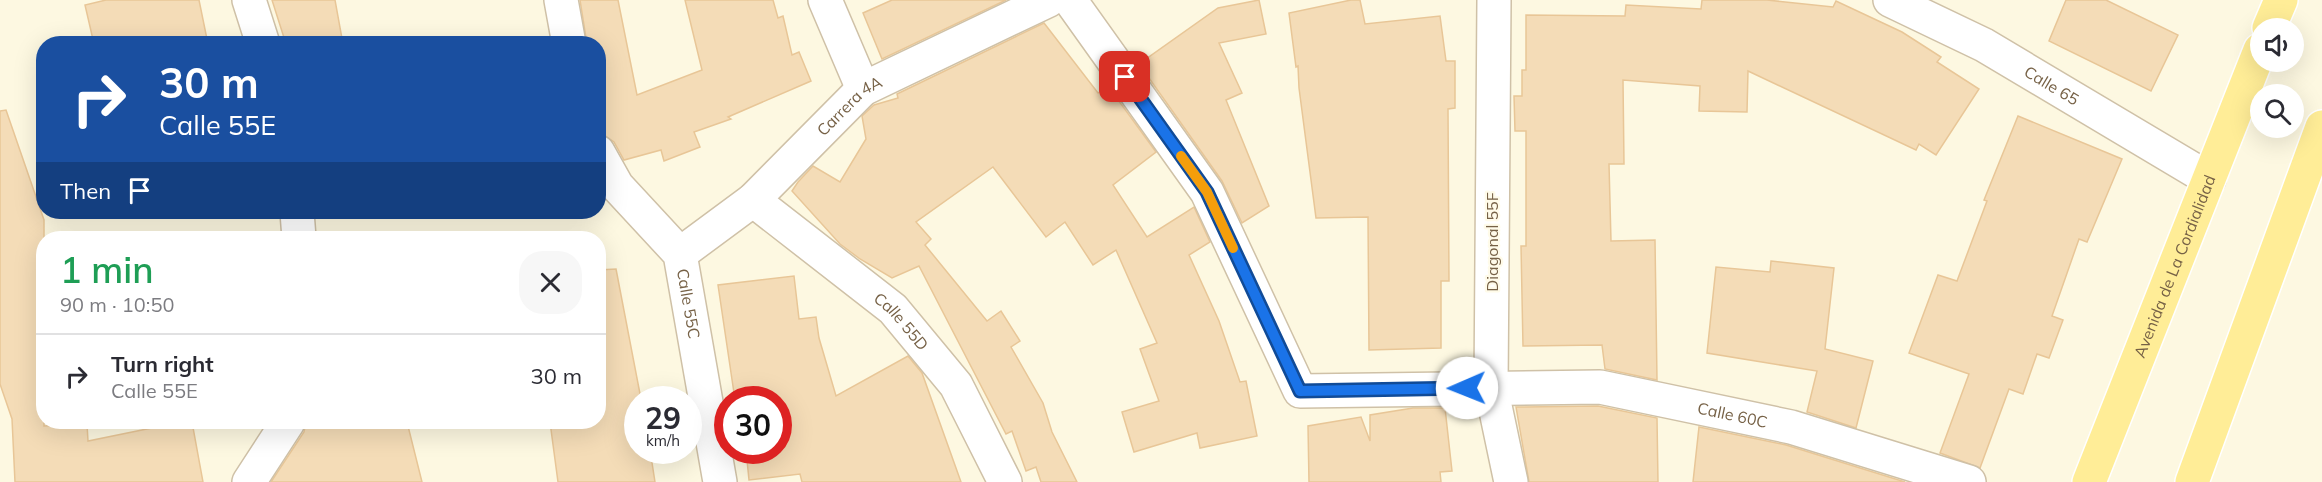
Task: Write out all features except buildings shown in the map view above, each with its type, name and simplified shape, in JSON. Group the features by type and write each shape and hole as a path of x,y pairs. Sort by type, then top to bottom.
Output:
{"main road":[{"path":"2273,18 2280,0"},
{"name":"Avenida de La Cordialidad","path":"2089,482 2251,72"},
{"path":"2192,482 2322,128"}],"street":[{"path":"249,0 260,36"},
{"path":"561,0 567,36"},
{"path":"825,0 862,89"},
{"name":"Carrera 4A","path":"680,254 753,200 862,89 1049,0"},
{"name":"Calle 60C","path":"1070,0 1207,192 1300,391 1600,387 1791,427 1969,482"},
{"name":"Diagonal 55F","path":"1494,0 1491,387 1511,482"},
{"name":"Calle 65","path":"1890,0 1984,45 2209,179"},
{"name":"Calle 55C","path":"606,166 617,186 680,254 720,482"},
{"name":"Calle 55D","path":"753,200 893,309 956,385 1005,482"},
{"path":"249,482 283,429"}],"slow traffic":[{"path":"1181,156 1207,192 1233,248"}],"route":[{"path":"1125,77 1207,192 1300,391 1467,388"}]}
